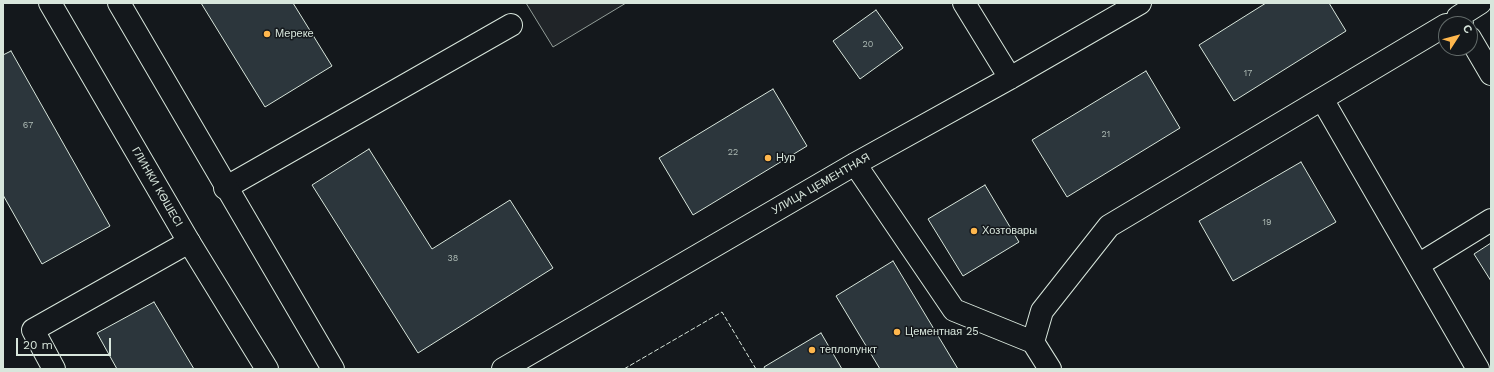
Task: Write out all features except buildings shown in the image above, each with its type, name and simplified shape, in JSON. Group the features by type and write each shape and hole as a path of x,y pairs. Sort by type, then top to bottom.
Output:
{"main road":[{"name":"ГЛИНКИ КӨШЕСІ","path":"50,3 189,242 267,369"},
{"path":"119,3 225,188 333,369"},
{"path":"964,3 1010,78"},
{"name":"УЛИЦА ЦЕМЕНТНАЯ","path":"503,369 855,164 1010,78 1140,3"},
{"path":"1462,16 1480,3"},
{"path":"225,188 511,25"},
{"path":"1033,342 1042,311 1109,226 1438,32"},
{"path":"1478,52 1491,74"},
{"path":"1322,99 1478,369"},
{"path":"855,164 954,310 1033,342 1050,369"},
{"path":"1418,265 1491,220"},
{"path":"54,369 33,330 189,242"}],"shaded area":[{"path":"526,3 626,3 553,47"}],"fence":[{"path":"624,369 722,312 756,369"}],"place":[{"name":"Мереке","path":"267,34"},
{"name":"Нур","path":"768,158"},
{"name":"Хозтовары","path":"974,231"},
{"name":"Цементная 25","path":"897,332"},
{"name":"теплопункт","path":"812,350"}]}
